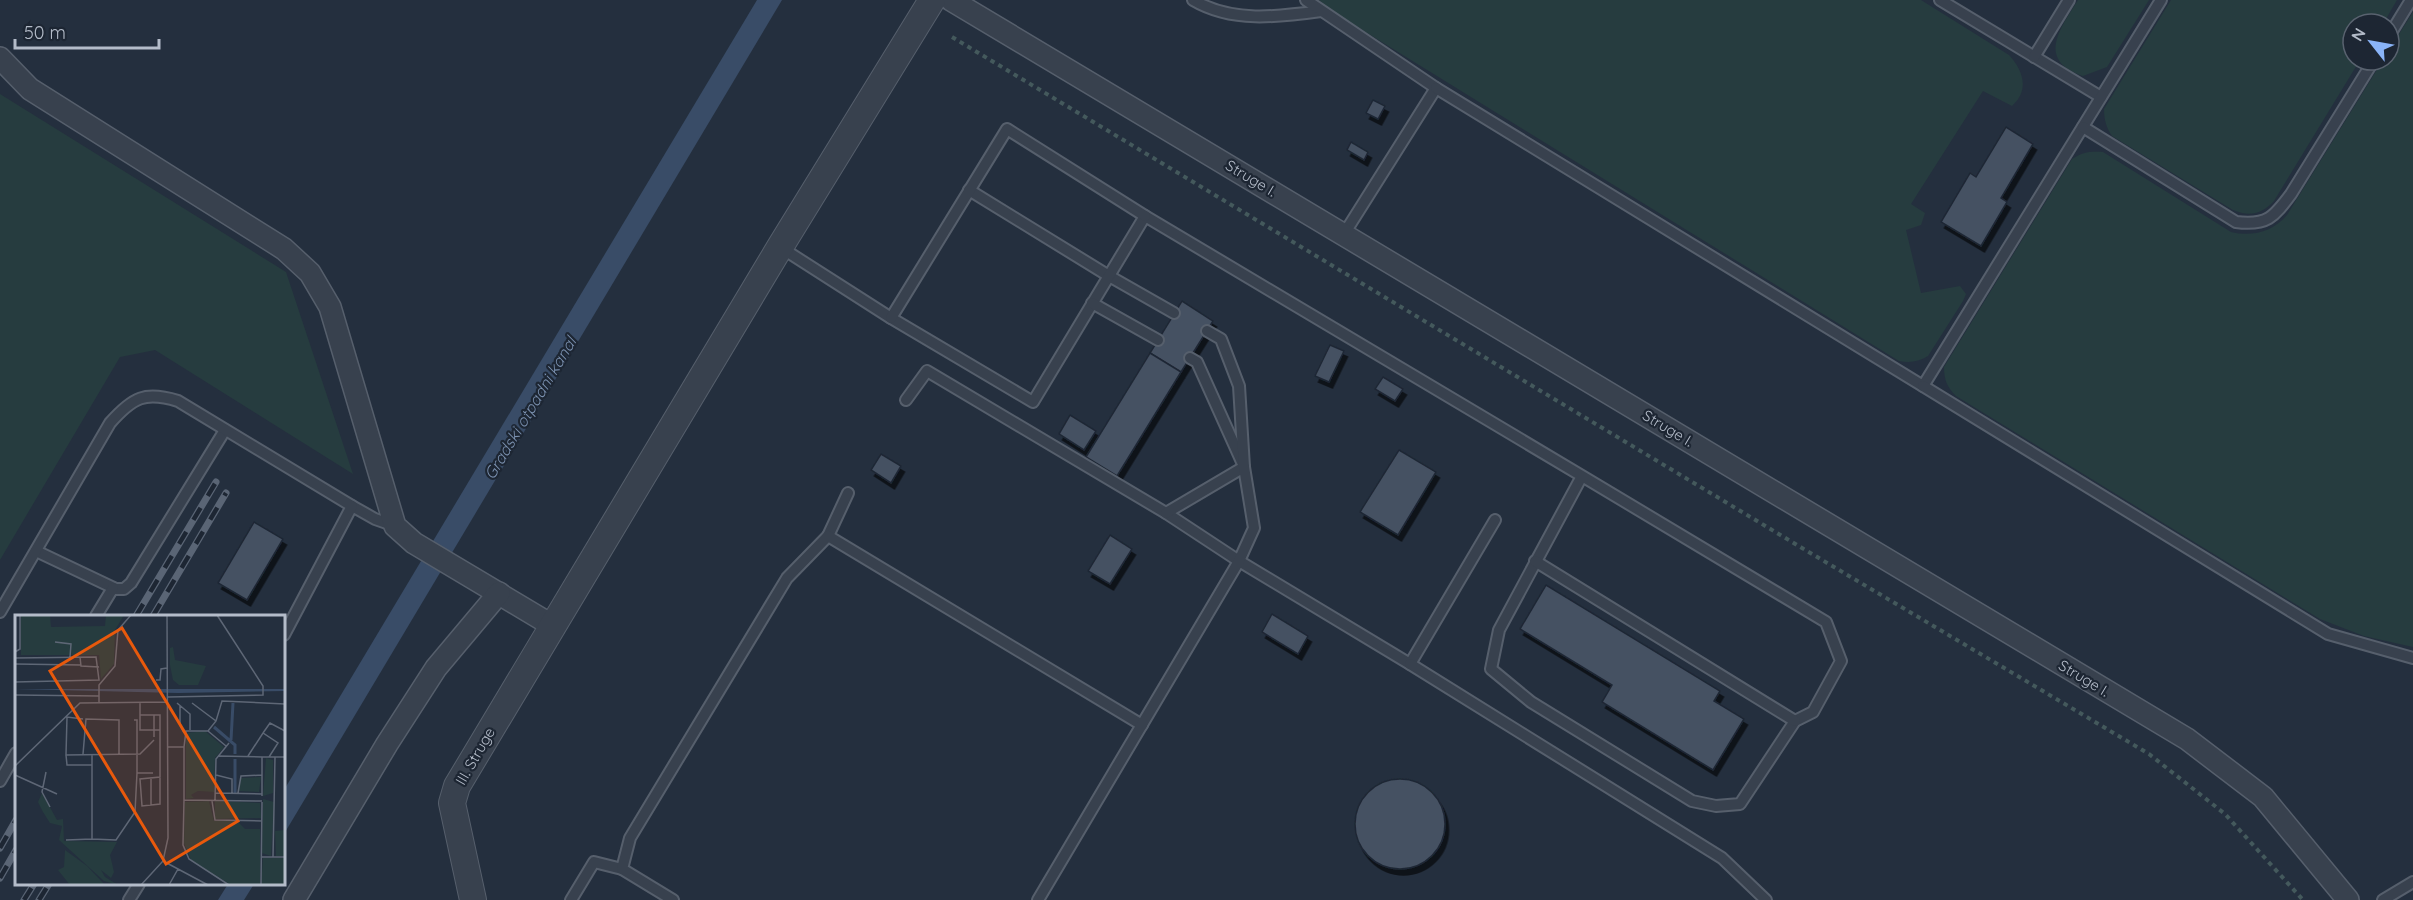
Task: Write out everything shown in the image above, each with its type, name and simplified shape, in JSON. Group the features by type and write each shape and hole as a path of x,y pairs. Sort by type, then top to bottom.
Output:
{"street":[{"name":"III. Struge","path":"472,900 452,803 457,786 780,247 932,0"},
{"name":"Struge I.","path":"951,0 2187,740 2263,797 2348,900"},
{"path":"0,58 30,89 284,249 310,273 330,308 395,526 414,543 553,626"},
{"path":"294,900 387,744 436,668 499,593"}],"lane":[{"path":"1193,0 1210,10 1233,16 1283,16 1321,11"},
{"path":"1306,0 1436,88 2328,634 2413,658"},
{"path":"1940,0 2101,97"},
{"path":"2034,57 2069,0"},
{"path":"1923,386 2161,0"},
{"path":"2401,16 2411,0"},
{"path":"2083,126 2236,222 2249,224 2265,222 2277,213 2291,194 2367,72"},
{"path":"1344,234 1436,88"},
{"path":"891,318 1007,129 1145,216 1582,476 1826,622 1841,661 1813,712 1795,722 1740,804 1716,806 1692,801 1531,702 1491,669 1500,630 1582,476"},
{"path":"969,190 1174,313"},
{"path":"780,247 891,318 1033,402 1145,216"},
{"path":"1092,303 1158,340"},
{"path":"1038,900 1239,561 1254,528 1244,467 1239,386 1221,339 1207,331"},
{"path":"1190,358 1197,362 1244,467"},
{"path":"906,400 927,371 1166,513 1239,561 1410,663 1722,858 1766,900"},
{"path":"0,612 110,423 126,405 144,396 160,396 178,401 352,506 375,519 395,526"},
{"path":"36,551 113,588 124,589 131,583 225,430"},
{"path":"1166,513 1244,467"},
{"path":"622,869 630,838 787,578 828,536 848,493"},
{"path":"285,633 352,506"},
{"path":"1410,663 1495,520"},
{"path":"828,536 1142,725"},
{"path":"1535,561 1795,722"},
{"path":"97,615 113,588"},
{"path":"0,781 15,755"},
{"path":"571,900 594,862 622,869 673,900"},
{"path":"2383,900 2413,882"},
{"path":"129,900 138,885"}],"path":[{"path":"952,38 2149,754 2225,814 2302,900"}],"green space":[{"path":"1319,0 1921,0 2009,55 2018,67 2023,87 2018,100 2012,106 1983,91 1911,204 1925,213 1921,225 1906,230 1921,293 1960,286 1966,294 1963,301 1928,356 1914,362 1899,361 1330,10"},
{"path":"2078,0 2149,0 2107,67 2083,76 2069,69 2060,61 2056,53 2059,33"},
{"path":"2171,0 2397,0 2390,12 2341,12 2341,72 2353,72 2274,201 2265,209 2255,213 2233,210 2112,136 2105,120 2104,109"},
{"path":"2413,12 2413,647 2364,636 2320,619 1956,396 1947,383 1944,367 2072,159 2087,152 2103,152 2231,232 2247,234 2262,232 2275,226 2287,215 2376,72 2401,72 2401,31"},
{"path":"0,94 286,272 353,474 155,350 120,357 0,560"}],"water":[{"name":"Gradski otpadni kanal","path":"757,0 782,0 285,832 285,788"},
{"path":"227,885 253,885 244,900 218,900"}],"building":[{"path":"1373,100 1385,106 1378,119 1366,113"},
{"path":"2006,127 2033,144 2001,198 2007,202 1981,246 1941,222 1970,173 1976,177"},
{"path":"1351,142 1368,152 1364,160 1347,150"},
{"path":"1182,301 1213,321 1181,372 1150,353"},
{"path":"1330,345 1344,351 1329,382 1315,376"},
{"path":"1150,353 1181,372 1117,476 1086,457"},
{"path":"1383,377 1403,389 1395,401 1375,389"},
{"path":"1070,415 1096,431 1084,450 1059,434"},
{"path":"1399,450 1436,472 1398,535 1360,512"},
{"path":"881,454 901,466 891,483 871,470"},
{"path":"254,522 283,539 247,600 218,583"},
{"path":"1110,535 1132,549 1110,584 1088,571"},
{"path":"1546,585 1720,691 1714,701 1744,719 1713,770 1602,702 1612,685 1520,629"},
{"path":"1272,614 1308,636 1298,654 1262,632"},
{"path":"1400,779 1417,783 1432,792 1441,807 1445,824 1441,841 1432,856 1417,865 1400,869 1383,865 1368,856 1359,841 1355,824 1359,807 1368,792 1383,783"}],"railway":[{"path":"137,615 216,482"},
{"path":"154,615 226,493"},
{"path":"0,848 15,822"},
{"path":"0,878 15,852"},
{"path":"24,900 33,885"},
{"path":"39,900 48,885"}]}
